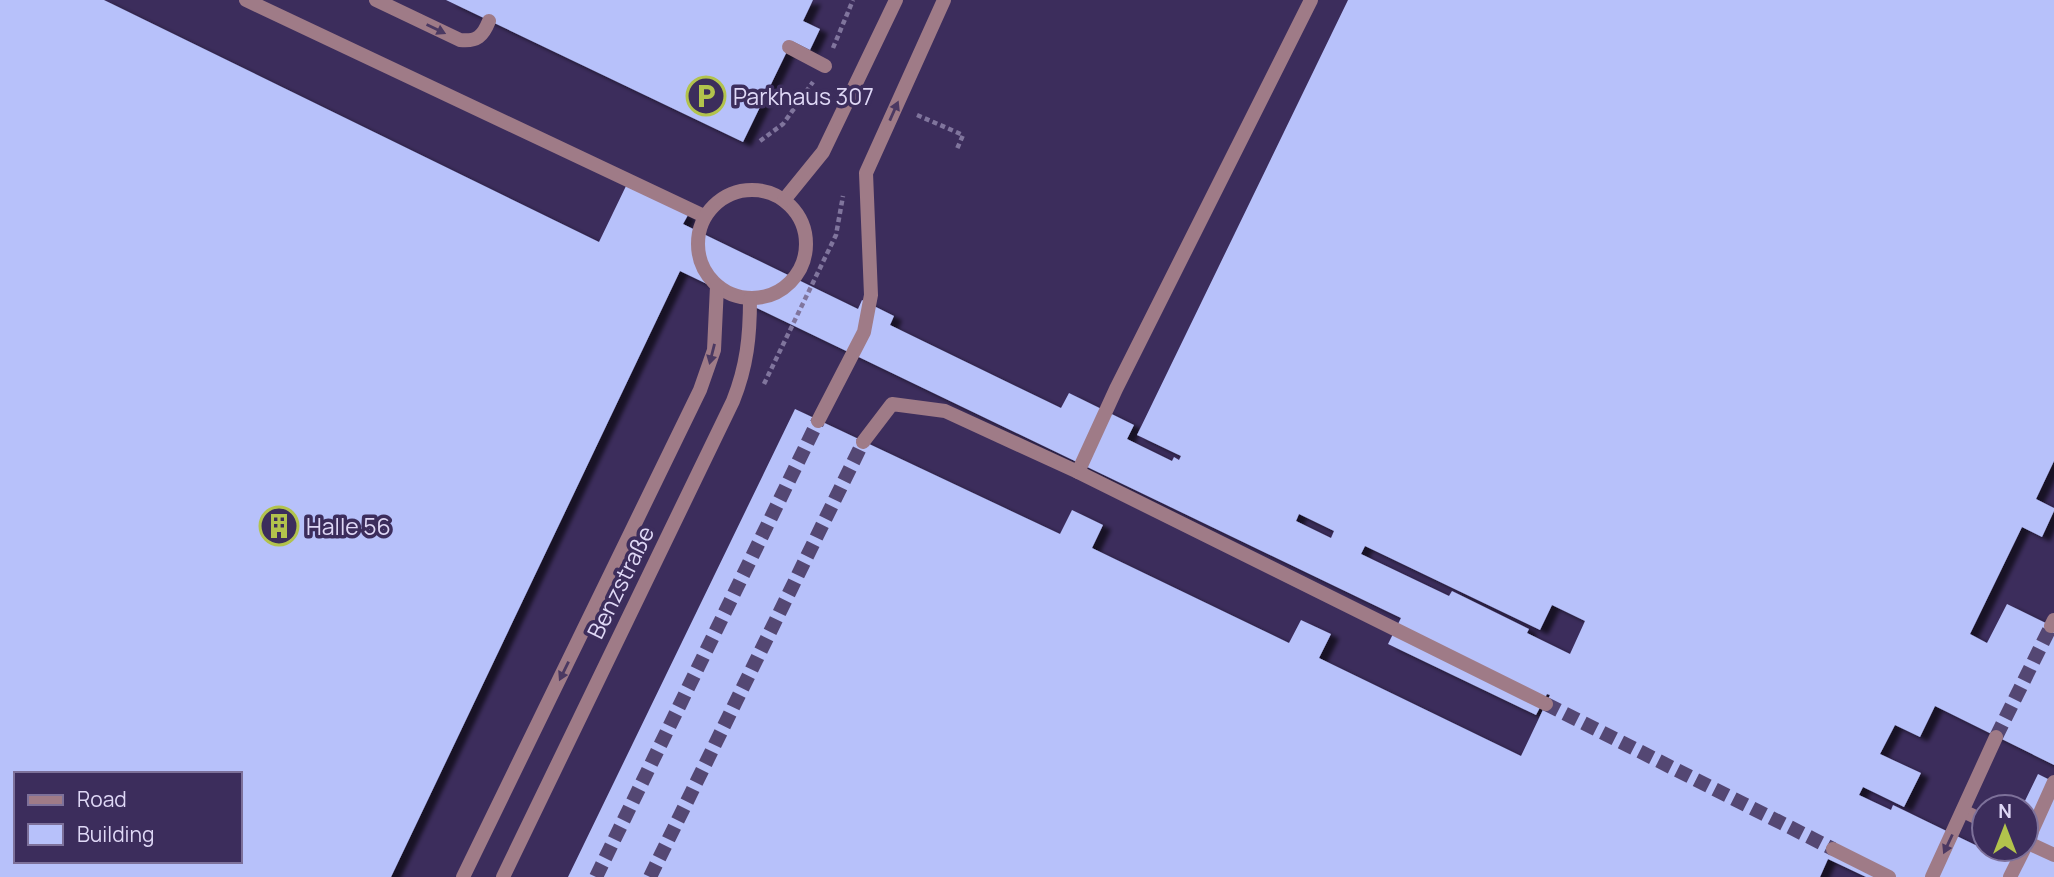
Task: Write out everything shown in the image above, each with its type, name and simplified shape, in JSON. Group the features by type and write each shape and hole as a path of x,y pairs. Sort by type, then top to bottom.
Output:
{"street":[{"path":"246,0 704,216"},
{"path":"376,0 460,40 472,41 483,34 489,21"},
{"path":"784,200 823,152 896,0"},
{"path":"818,421 864,332 871,295 867,249 866,173 944,0"},
{"path":"1078,472 1115,389 1311,0"},
{"path":"789,47 825,66"},
{"path":"748,190 767,191 784,200 796,212 804,227 807,244 804,262 796,277 784,289 768,297 750,299 733,295 717,286 706,272 699,256 698,238 704,216 730,194 748,190"},
{"path":"463,877 701,390 714,350 717,286"},
{"name":"Benzstraße","path":"503,877 733,401 744,375 750,344 750,299"},
{"path":"863,442 892,404 912,404 945,411 1078,472 1546,704"},
{"path":"1932,877 1996,737"},
{"path":"2040,813 2054,782"},
{"path":"1963,811 1970,814"},
{"path":"1833,849 1889,877"}],"path":[{"path":"909,111 963,135 957,149"}],"building":[{"path":"0,0 104,0 599,242 626,186 688,215 683,224 858,309 862,300 894,316 890,325 1061,408 1069,393 1134,425 1127,439 1172,461 1174,457 1179,460 1181,456 1137,435 1348,0 2054,0 2054,461 2036,499 2054,508 2054,511 2042,537 2022,527 1970,634 1987,643 2007,604 2054,627 2054,765 1935,706 1920,737 1895,725 1880,754 1921,773 1904,807 1863,787 1859,795 1891,810 1893,805 1970,842 1970,863 2040,863 2040,793 2029,793 2038,774 2054,782 2054,877 1866,877 1828,859 1820,877 568,877 795,409 1060,534 1072,510 1103,525 1092,548 1289,643 1301,620 1331,634 1319,658 1521,756 1550,695 1547,694 1536,715 1388,644 1401,618 680,271 391,877 0,877","holes":["1299,514 1334,531 1331,538 1296,521","1365,546 1540,630 1552,605 1585,621 1570,654 1527,633 1529,629 1452,591 1449,596 1361,554"]},
{"name":"Parkhaus 307","path":"446,0 813,0 803,21 820,29 810,50 792,41 743,142"}],"tunnel":[{"path":"596,877 818,421"},
{"path":"650,877 863,442"},
{"path":"1996,737 2051,626"},
{"path":"1546,704 1833,849"}],"place":[{"name":"Parkhaus 307","path":"706,96"},
{"name":"Halle 56","path":"279,526"}]}
